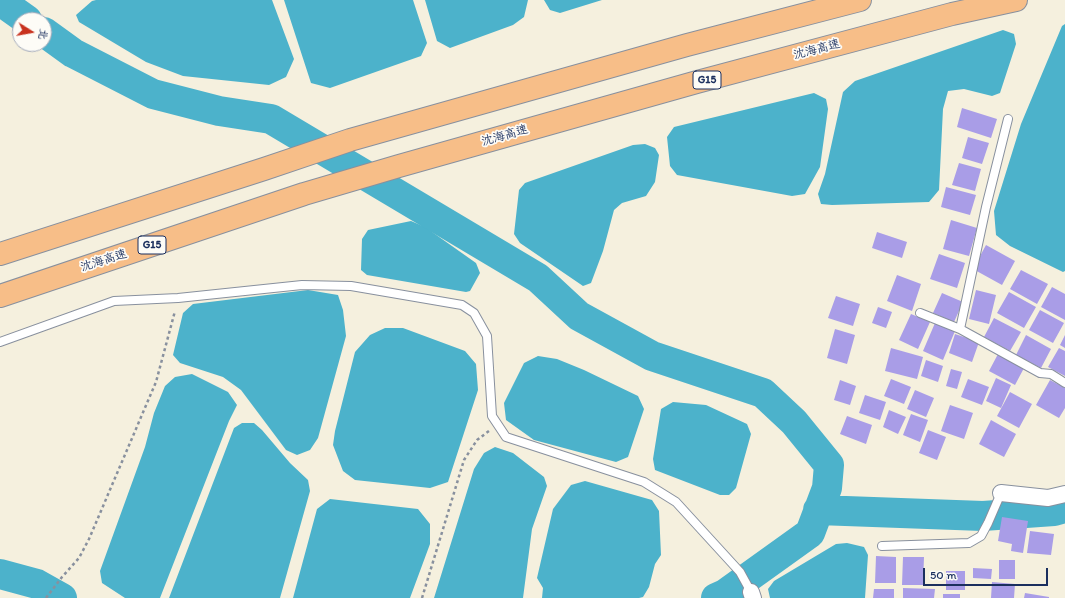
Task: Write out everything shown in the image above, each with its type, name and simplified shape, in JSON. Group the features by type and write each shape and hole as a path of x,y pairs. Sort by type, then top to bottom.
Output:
{"highway":[{"path":"0,254 350,140 687,45 860,0"},
{"name":"沈海高速","path":"0,296 304,194 399,166 705,80 944,16 1016,0"}],"street":[{"path":"998,499 1048,498 1065,494"}],"lane":[{"path":"960,329 986,207 1008,119"},
{"path":"0,342 114,301 178,298 302,285 351,286 462,305 474,313 487,336 492,416 506,437 644,482 676,502 740,572 752,595"},
{"path":"920,313 960,329 1040,373 1051,374 1065,383"},
{"path":"882,546 969,543 981,536 998,499"}],"path":[{"path":"46,598 79,558 89,538 156,382 178,298"},
{"path":"422,598 464,460 477,440 498,425"}],"water":[{"path":"272,0 294,59 286,77 269,85 183,76 146,62 79,22 76,15 92,1"},
{"path":"284,0 413,0 427,43 421,56 330,88 311,83"},
{"path":"425,0 528,0 524,17 513,25 450,48 437,41"},
{"path":"544,0 602,0 560,13 550,10"},
{"path":"1065,24 1065,271 1063,272 1010,246 996,235 994,211 1021,124 1062,26"},
{"path":"1003,30 1014,34 1016,44 1000,93 992,96 964,89 948,91 943,109 939,190 929,202 832,205 821,204 818,194 825,174 843,92 855,81"},
{"path":"814,93 826,99 828,109 820,167 805,194 792,196 677,175 670,166 667,137 674,127"},
{"path":"645,144 655,148 659,155 655,182 646,196 622,203 614,210 603,251 591,283 583,286 520,243 514,234 519,190 525,183 633,145"},
{"path":"411,221 425,227 476,263 480,273 470,291 466,292 367,275 361,270 362,239 368,230"},
{"path":"308,290 338,295 343,310 346,336 318,438 310,450 297,455 286,450 241,390 223,377 180,363 173,355 183,313 193,304"},
{"path":"385,328 403,328 465,351 476,364 478,390 448,482 430,488 355,480 343,471 333,445 335,431 355,352 370,335"},
{"path":"538,356 557,359 584,370 638,396 644,409 628,457 616,462 534,440 506,420 504,403 524,363"},
{"path":"192,374 228,392 237,405 229,421 160,598 125,598 102,583 100,571 145,447 154,413 165,386 175,377"},
{"path":"673,402 706,405 747,424 751,434 736,488 729,495 720,495 655,470 653,459 661,409"},
{"path":"242,423 254,423 262,430 290,463 308,480 310,491 280,598 169,598 234,428"},
{"path":"495,447 513,453 544,477 547,486 532,529 523,598 434,598 474,469 484,453"},
{"path":"585,481 652,500 659,511 661,555 655,564 649,587 643,597 542,598 543,588 537,578 553,509 571,485"},
{"path":"330,499 418,509 430,524 430,544 410,598 293,598 317,509"},
{"path":"847,543 864,547 868,555 865,598 770,598 768,589 774,581 836,544"}],"building":[{"path":"962,108 997,119 991,138 957,127"},
{"path":"968,137 989,143 982,164 962,158"},
{"path":"959,163 981,169 975,191 952,185"},
{"path":"946,187 976,195 970,215 941,207"},
{"path":"951,220 977,228 969,256 943,249"},
{"path":"877,232 907,242 902,258 872,248"},
{"path":"986,245 1015,261 1002,285 973,269"},
{"path":"939,254 965,263 957,288 930,279"},
{"path":"1021,270 1048,284 1037,304 1010,289"},
{"path":"897,275 921,284 912,311 887,301"},
{"path":"1052,287 1065,294 1065,320 1041,307"},
{"path":"976,290 996,295 989,324 969,319"},
{"path":"1009,292 1036,307 1024,328 997,313"},
{"path":"942,293 963,302 954,322 933,313"},
{"path":"836,296 860,304 853,326 828,318"},
{"path":"878,307 892,312 886,328 872,323"},
{"path":"1040,310 1064,323 1053,343 1029,330"},
{"path":"911,314 930,322 918,349 899,340"},
{"path":"994,318 1021,332 1010,351 984,337"},
{"path":"935,323 955,331 943,360 923,351"},
{"path":"835,329 855,335 847,364 827,358"},
{"path":"955,334 979,342 972,362 949,353"},
{"path":"1026,335 1051,349 1041,368 1016,355"},
{"path":"1065,335 1065,348 1060,345"},
{"path":"891,348 923,357 917,379 885,371"},
{"path":"1059,348 1065,351 1065,376 1048,367"},
{"path":"998,354 1024,368 1015,385 989,371"},
{"path":"926,360 943,366 938,382 921,376"},
{"path":"951,369 962,372 957,389 946,386"},
{"path":"996,378 1011,385 1001,408 986,401"},
{"path":"891,379 911,387 904,404 884,396"},
{"path":"968,379 989,387 982,405 961,397"},
{"path":"840,380 856,386 850,405 834,400"},
{"path":"1050,380 1065,388 1065,408 1059,418 1036,405"},
{"path":"915,390 934,398 926,417 907,409"},
{"path":"1010,392 1032,404 1019,428 997,416"},
{"path":"865,395 886,402 880,420 859,413"},
{"path":"950,405 973,413 964,439 941,431"},
{"path":"889,410 906,417 898,434 883,427"},
{"path":"911,414 928,420 920,442 903,435"},
{"path":"847,416 872,425 866,444 840,434"},
{"path":"991,420 1016,434 1004,457 979,444"},
{"path":"928,430 946,437 937,460 919,453"},
{"path":"1002,517 1028,521 1023,553 1011,551 1012,544 998,541"},
{"path":"1030,531 1054,534 1051,555 1027,553"},
{"path":"876,556 896,557 896,583 875,583"},
{"path":"903,557 924,557 923,585 902,585"},
{"path":"999,560 1015,560 1015,579 999,579"},
{"path":"973,568 992,569 991,579 973,578"},
{"path":"946,571 965,571 965,590 946,590"},
{"path":"992,582 1015,584 1014,598 991,598"},
{"path":"903,588 935,589 934,598 903,598"},
{"path":"874,589 894,589 894,598 873,598"},
{"path":"1025,593 1049,597 1049,598 1024,598"},
{"path":"943,594 960,594 960,598 943,598"}],"waterway":[{"path":"1,0 16,12"},
{"path":"52,38 73,53 153,94 219,111 271,119 538,278 579,316 652,356 763,393 794,422 829,465 827,488 810,533 725,594 716,598"},
{"path":"818,510 983,516 1054,511 1065,508"},
{"path":"0,574 37,584 62,598"}]}
